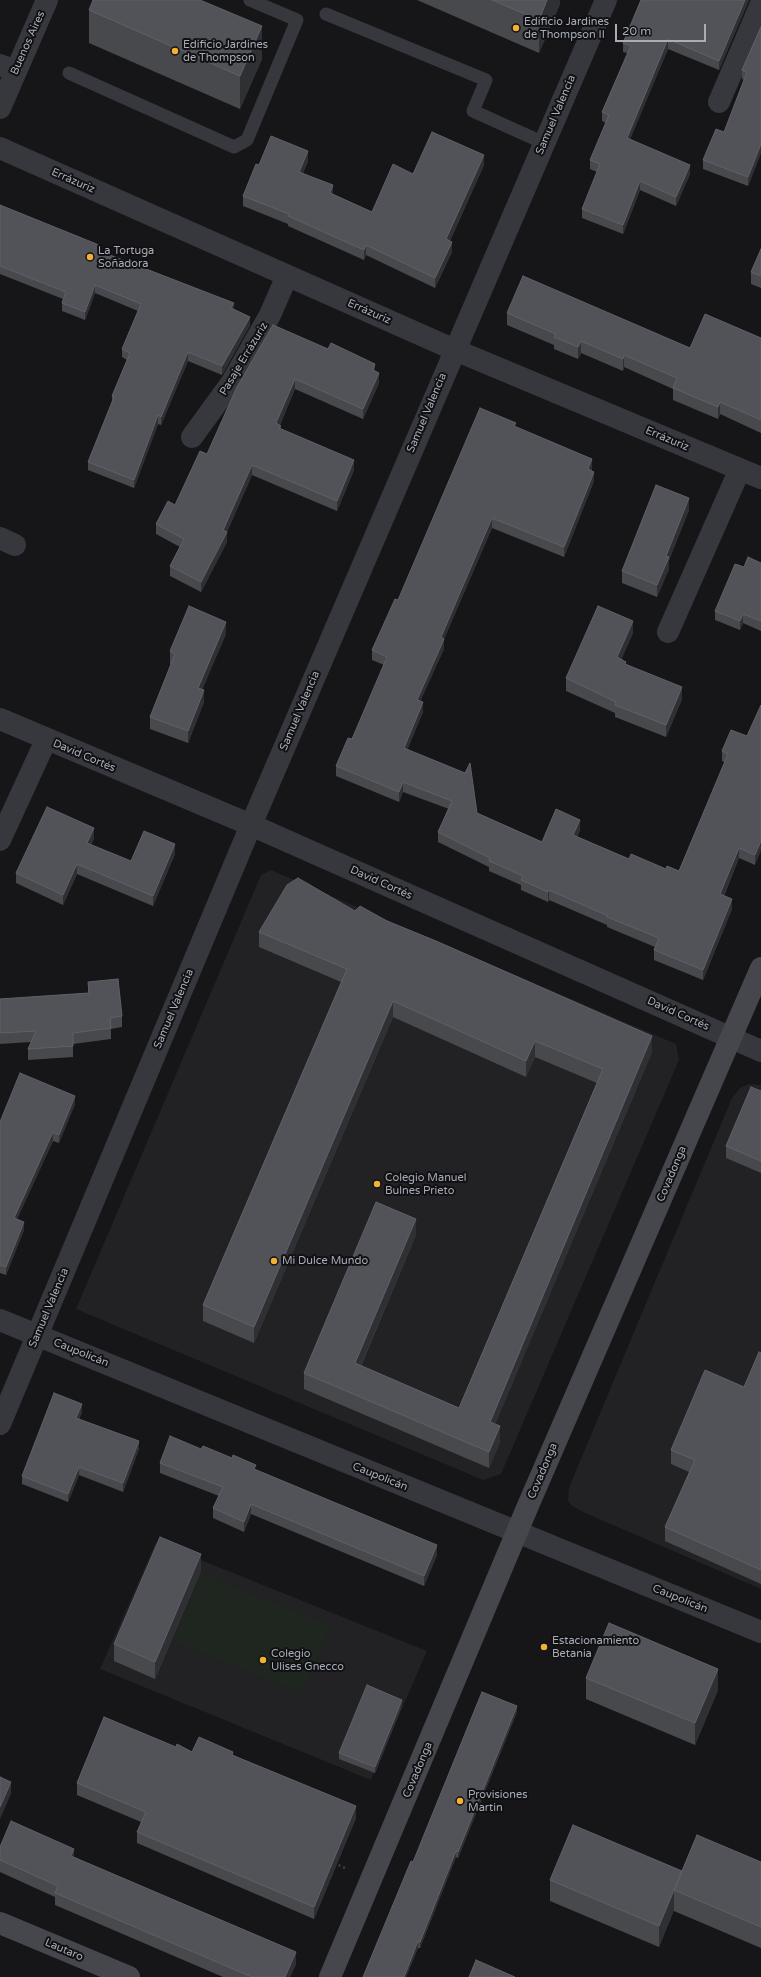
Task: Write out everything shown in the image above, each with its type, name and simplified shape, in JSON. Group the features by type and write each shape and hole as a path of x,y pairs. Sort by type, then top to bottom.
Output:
{"main road":[{"name":"Covadonga","path":"330,1977 517,1533 761,968"},
{"name":"Lautaro","path":"0,1923 129,1977"}],"street":[{"name":"Buenos Aires","path":"0,108 8,68 47,0"},
{"name":"Samuel Valencia","path":"0,1424 251,825 454,350 606,0"},
{"path":"719,102 761,4"},
{"name":"Errázuriz","path":"0,148 454,350 761,478"},
{"name":"Pasaje Errázuriz","path":"192,437 232,382 270,315 287,276"},
{"path":"668,632 740,469"},
{"name":"David Cortés","path":"0,719 46,740 251,825 761,1051"},
{"path":"0,840 46,740"},
{"name":"Caupolicán","path":"0,1320 761,1632"}],"lane":[{"path":"69,73 234,148 247,140 297,20 250,0"},
{"path":"326,14 486,80 474,111 544,143"}],"path":[{"path":"328,1861 372,1879"}],"shaded area":[{"name":"Colegio Manuel Bulnes Prieto","path":"271,870 676,1044 679,1060 501,1474 483,1480 76,1309 261,875"},
{"path":"749,1084 761,1085 761,1589 583,1512 572,1506 568,1501 569,1488 573,1478 732,1098 740,1088"},
{"name":"Colegio Ulises Gnecco","path":"156,1542 427,1651 371,1780 100,1669"},
{"path":"201,1573 330,1626 302,1693 173,1641"}],"building":[{"path":"93,0 200,0 262,26 240,76 89,10"},
{"path":"492,0 547,0 539,20"},
{"path":"641,0 745,0 719,61 668,39 627,138 690,165 676,197 640,181 623,225 582,209 600,164 590,160 609,115 602,112 631,46 623,43"},
{"path":"761,27 761,144 748,177 703,160 716,129 724,132 747,72 742,70"},
{"path":"432,132 484,155 446,239 452,242 435,278 366,245 364,250 288,216 289,214 243,196 256,164 259,165 271,136 308,151 299,172 333,185 330,193 372,212 393,164 413,174"},
{"path":"0,205 99,245 97,250 234,303 231,308 250,317 222,366 188,352 161,417 158,415 134,480 88,462 114,397 112,396 130,353 122,349 141,304 95,285 85,312 62,303 66,292 0,266"},
{"path":"761,249 761,276 751,272"},
{"path":"523,276 690,348 705,314 761,338 761,420 720,402 718,407 673,388 677,378 624,355 623,359 581,341 578,347 554,337 556,334 507,313"},
{"path":"273,325 328,349 331,343 375,364 373,370 379,373 363,409 295,379 276,423 281,426 279,428 354,460 337,501 252,465 223,530 227,532 201,582 170,566 184,539 156,524 168,501 175,505 200,451 207,454 237,387"},
{"path":"480,408 516,423 514,426 592,459 588,469 594,472 564,547 492,518 441,637 444,639 417,700 423,702 404,748 465,773 470,763 477,813 542,842 556,809 580,820 573,835 629,859 631,854 666,869 667,866 679,871 728,754 722,751 731,730 747,736 761,705 761,841 755,855 739,848 720,894 732,899 703,970 654,950 659,938 607,917 608,916 549,890 548,892 521,880 523,876 489,861 490,858 438,832 452,801 403,782 399,792 336,766 348,738 352,739 387,657 372,650 395,599 398,600"},
{"path":"656,485 689,498 666,556 669,557 657,585 622,571"},
{"path":"748,557 761,563 761,621 743,614 740,621 715,611 735,564 744,567"},
{"path":"189,606 226,622 198,688 204,690 188,731 150,717 175,654 170,651"},
{"path":"598,606 633,621 617,657 626,662 625,664 682,687 666,725 615,705 616,702 566,678"},
{"path":"47,807 94,828 87,843 131,861 144,831 175,844 153,896 77,864 63,895 16,873"},
{"path":"298,878 355,911 360,906 387,921 652,1036 490,1422 500,1426 489,1452 304,1373 376,1202 416,1219 355,1363 459,1408 603,1069 535,1041 526,1061 393,1001 254,1327 203,1305 347,969 259,932 287,885"},
{"path":"118,979 122,1016 110,1018 111,1028 73,1033 73,1046 28,1049 36,1031 0,1033 0,999 89,993 88,982"},
{"path":"20,1073 75,1096 59,1135 53,1132 14,1218 24,1222 6,1267 0,1265 0,1122"},
{"path":"751,1087 761,1091 761,1161 726,1146"},
{"path":"759,1352 761,1353 761,1570 665,1527 695,1460 671,1450 705,1370 744,1387"},
{"path":"54,1393 82,1404 76,1418 139,1441 123,1483 79,1467 68,1494 22,1476"},
{"path":"170,1436 201,1449 203,1446 232,1458 233,1455 256,1465 254,1469 437,1545 424,1576 251,1504 244,1522 213,1508 223,1487 160,1463"},
{"path":"160,1537 201,1554 155,1662 114,1644"},
{"path":"609,1623 718,1669 695,1723 586,1678"},
{"path":"367,1685 402,1700 375,1767 339,1753"},
{"path":"482,1692 517,1706 458,1852 456,1851 420,1942 418,1941 404,1977 363,1977 411,1861 413,1862"},
{"path":"104,1717 176,1747 177,1744 192,1752 199,1737 233,1752 232,1755 356,1806 314,1907 137,1832 146,1812 77,1783"},
{"path":"0,1777 11,1782 0,1807"},
{"path":"11,1821 74,1849 71,1856 296,1952 285,1977 252,1977 55,1893 58,1886 0,1860 0,1847"},
{"path":"573,1825 682,1871 659,1926 550,1880"},
{"path":"697,1835 761,1862 761,1927 674,1890"},
{"path":"476,1960 515,1977 469,1977"}],"place":[{"name":"Edificio Jardines de Thompson II","path":"516,28"},
{"name":"Edificio Jardines de Thompson","path":"175,51"},
{"name":"La Tortuga Soñadora","path":"90,257"},
{"name":"Colegio Manuel Bulnes Prieto","path":"377,1184"},
{"name":"Mi Dulce Mundo","path":"274,1261"},
{"name":"Estacionamiento Betania","path":"544,1647"},
{"name":"Colegio Ulises Gnecco","path":"263,1660"},
{"name":"Provisiones Martin","path":"460,1801"}]}
